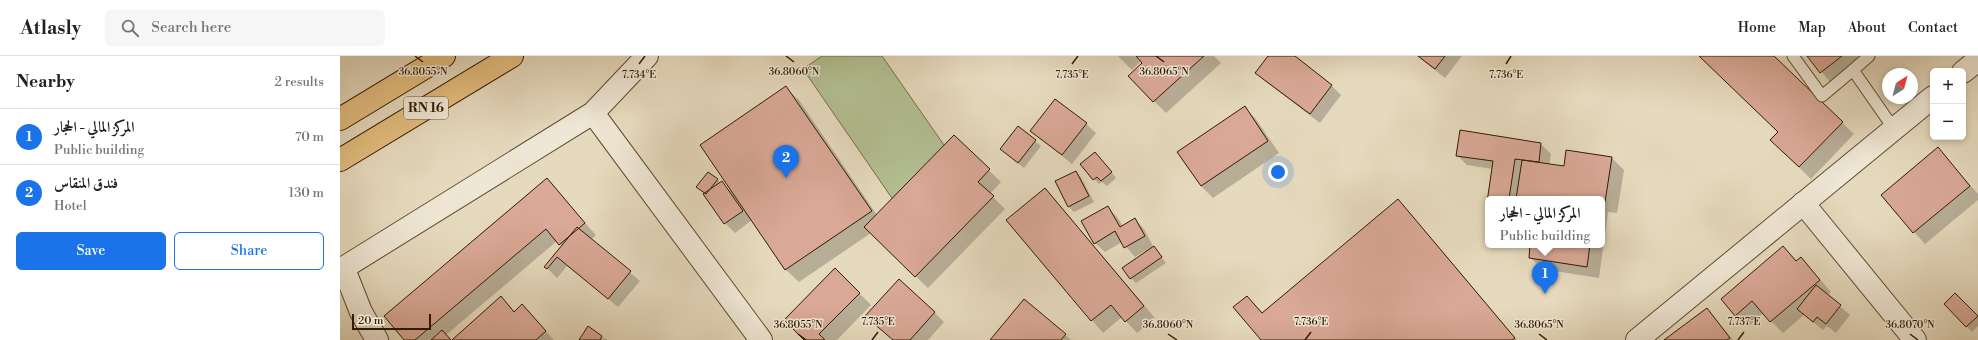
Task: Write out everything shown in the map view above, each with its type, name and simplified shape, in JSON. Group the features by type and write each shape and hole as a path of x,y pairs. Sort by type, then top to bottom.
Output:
{"highway":[{"name":"RN 16","path":"340,119 444,56"},
{"name":"RN 16","path":"340,160 512,56"}],"street":[{"path":"377,340 361,312 342,269 593,113 647,56"},
{"path":"1966,70 1978,60"},
{"path":"1637,340 1930,99"},
{"path":"593,113 761,340"},
{"path":"1803,203 1914,340"}],"lane":[{"path":"1793,56 1822,96 1869,56"},
{"path":"1853,70 1894,129"}],"green space":[{"path":"822,56 882,56 967,178 907,220 803,69"}],"building":[{"path":"1136,56 1204,56 1153,102 1128,76 1142,63"},
{"path":"1268,56 1295,56 1332,85 1310,114 1255,73"},
{"path":"1418,56 1445,56 1435,69"},
{"path":"1699,56 1774,56 1843,122 1799,167 1770,140 1778,132"},
{"path":"1807,56 1842,56 1820,73"},
{"path":"786,86 872,211 785,270 700,145"},
{"path":"1055,99 1087,123 1062,155 1030,131"},
{"path":"1245,106 1268,141 1201,186 1177,152"},
{"path":"1018,126 1036,140 1018,163 1000,149"},
{"path":"1460,130 1541,143 1539,162 1515,159 1509,196 1488,196 1493,161 1456,156"},
{"path":"954,135 990,169 978,182 994,196 915,277 864,227"},
{"path":"1938,147 1970,186 1913,233 1881,195"},
{"path":"1566,150 1612,157 1605,202 1605,196 1516,196 1522,160 1564,166"},
{"path":"1095,152 1112,172 1101,181 1097,177 1093,180 1080,164"},
{"path":"1076,171 1089,196 1068,207 1055,181"},
{"path":"708,172 718,179 706,194 696,187"},
{"path":"547,178 585,223 559,245 546,229 415,340 404,340 384,316"},
{"path":"722,181 743,211 724,224 703,194"},
{"path":"1045,188 1144,306 1125,322 1111,305 1091,321 1006,220"},
{"path":"1398,199 1515,338 1512,340 1261,340 1233,307 1247,296 1262,313"},
{"path":"1108,206 1120,227 1135,218 1145,236 1124,248 1115,231 1094,244 1081,221"},
{"path":"577,227 631,271 608,299 557,257 547,269 544,267"},
{"path":"1154,246 1162,257 1130,279 1122,268"},
{"path":"1783,246 1796,261 1801,257 1820,280 1770,322 1752,301 1735,316 1721,299"},
{"path":"1530,248 1590,248 1587,267 1529,258"},
{"path":"835,268 860,293 819,334 825,340 804,340 784,320"},
{"path":"899,279 935,312 910,340 893,340 865,316"},
{"path":"1816,285 1841,305 1826,324 1817,317 1813,322 1797,309"},
{"path":"1955,293 1978,316 1966,327 1944,304"},
{"path":"501,296 514,312 522,304 546,331 536,340 452,340"},
{"path":"1024,299 1066,334 1061,340 990,340"},
{"path":"1707,308 1730,338 1727,340 1664,340"},
{"path":"588,326 602,336 600,340 579,340"},
{"path":"442,330 451,340 431,340"}],"place":[{"name":"فندق المنقاس","path":"786,178"},
{"name":"المركز المالي - الحجار","path":"1545,294"}]}
